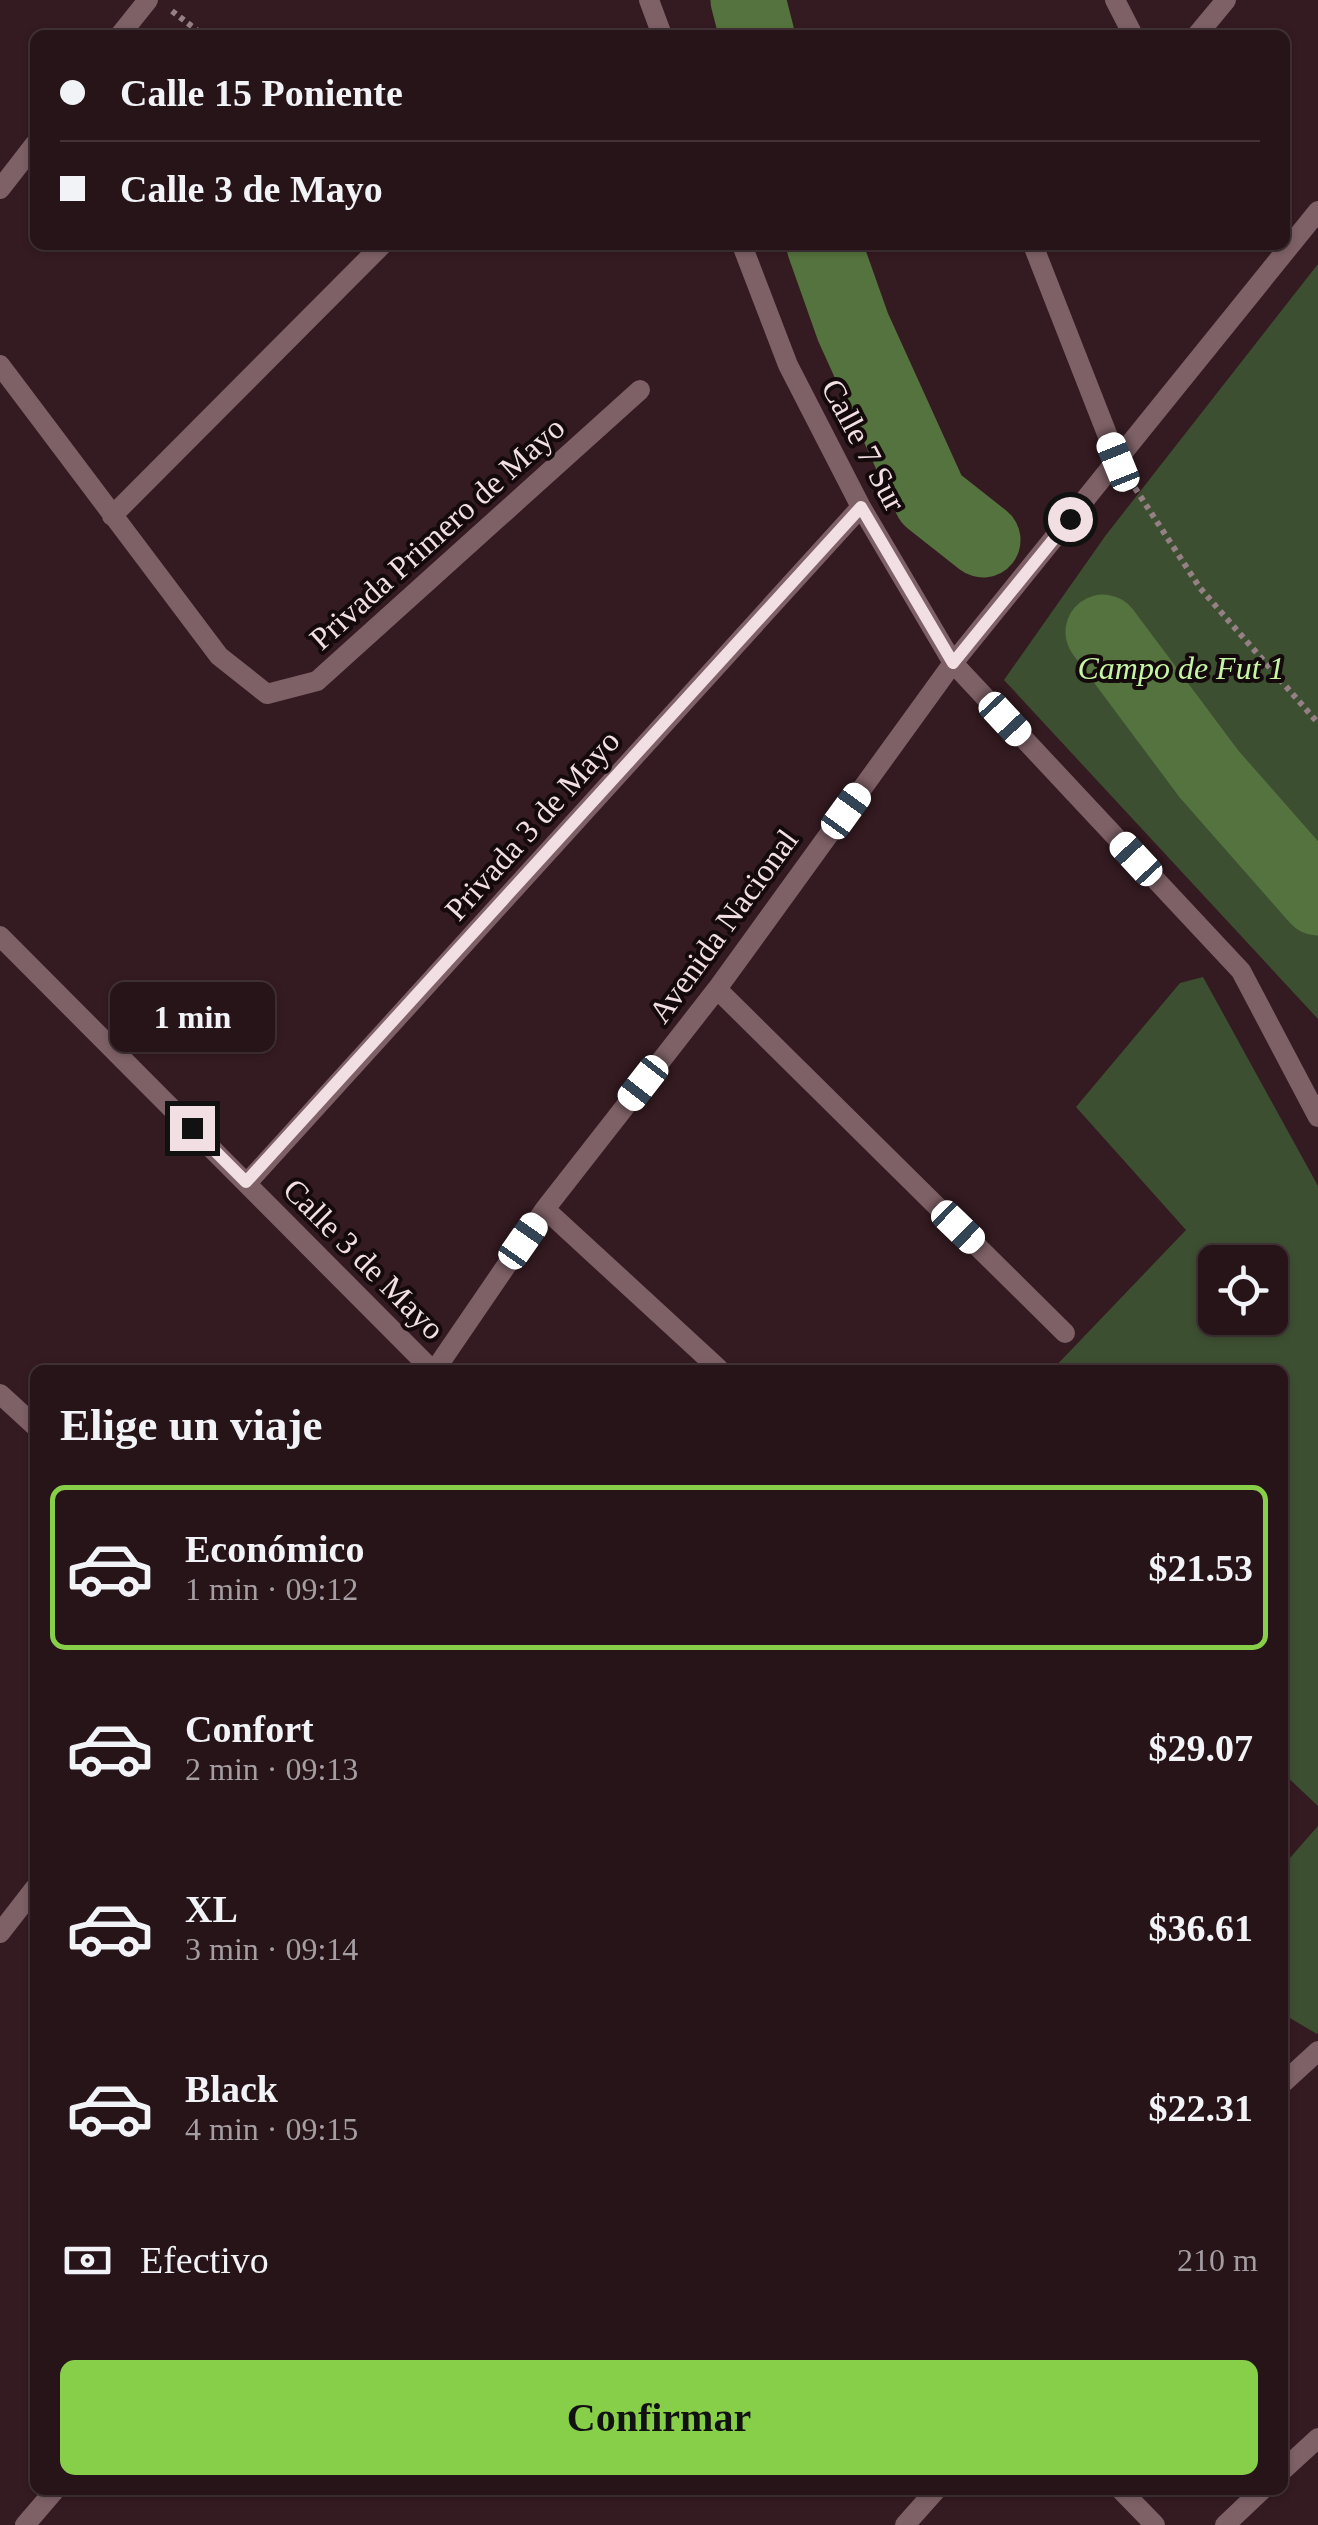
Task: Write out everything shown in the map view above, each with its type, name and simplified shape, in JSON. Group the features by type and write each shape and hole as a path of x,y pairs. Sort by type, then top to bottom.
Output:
{"street":[{"path":"124,30 148,0"},
{"path":"649,0 660,30"},
{"path":"1115,0 1130,30"},
{"path":"1201,30 1226,0"},
{"path":"0,189 30,150"},
{"name":"Avenida Nacional","path":"1290,245 1318,210"},
{"path":"112,516 377,250"},
{"name":"Calle 7 Sur","path":"744,250 788,364 861,507 953,663 1241,971 1318,1116"},
{"path":"1035,250 1118,462"},
{"name":"Avenida Nacional","path":"436,1365 545,1209 717,988 953,663 1286,250"},
{"name":"Privada Primero de Mayo","path":"0,365 219,656 267,694 317,681 640,390"},
{"name":"Privada 3 de Mayo","path":"246,1182 861,507"},
{"name":"Calle 3 de Mayo","path":"0,936 428,1365"},
{"path":"717,988 1066,1333"},
{"path":"545,1209 715,1365"},
{"path":"0,1395 30,1422"},
{"path":"0,1933 30,1894"},
{"path":"1288,2078 1310,2058"},
{"path":"1288,2466 1318,2438"},
{"path":"26,2525 51,2495"},
{"path":"905,2525 932,2495"},
{"path":"1125,2495 1155,2525"},
{"path":"1224,2525 1257,2495"}],"path":[{"path":"158,0 197,30"},
{"path":"1118,462 1200,588 1318,723"}],"green space":[{"name":"Campo de Fut 1","path":"1318,264 1318,1019 1004,680 1106,535"},
{"path":"1203,977 1318,1186 1318,1806 1288,1778 1288,1365 1057,1365 1186,1230 1076,1107 1180,983"},
{"path":"1318,1826 1317,2034 1288,2017 1288,1860"}],"waterway":[{"path":"748,0 756,30"},
{"path":"826,250 853,327 931,499 983,540"},
{"path":"1103,632 1209,774 1318,898"}],"route":[{"path":"192,1128 246,1182 861,507 953,663 1070,519"}]}
